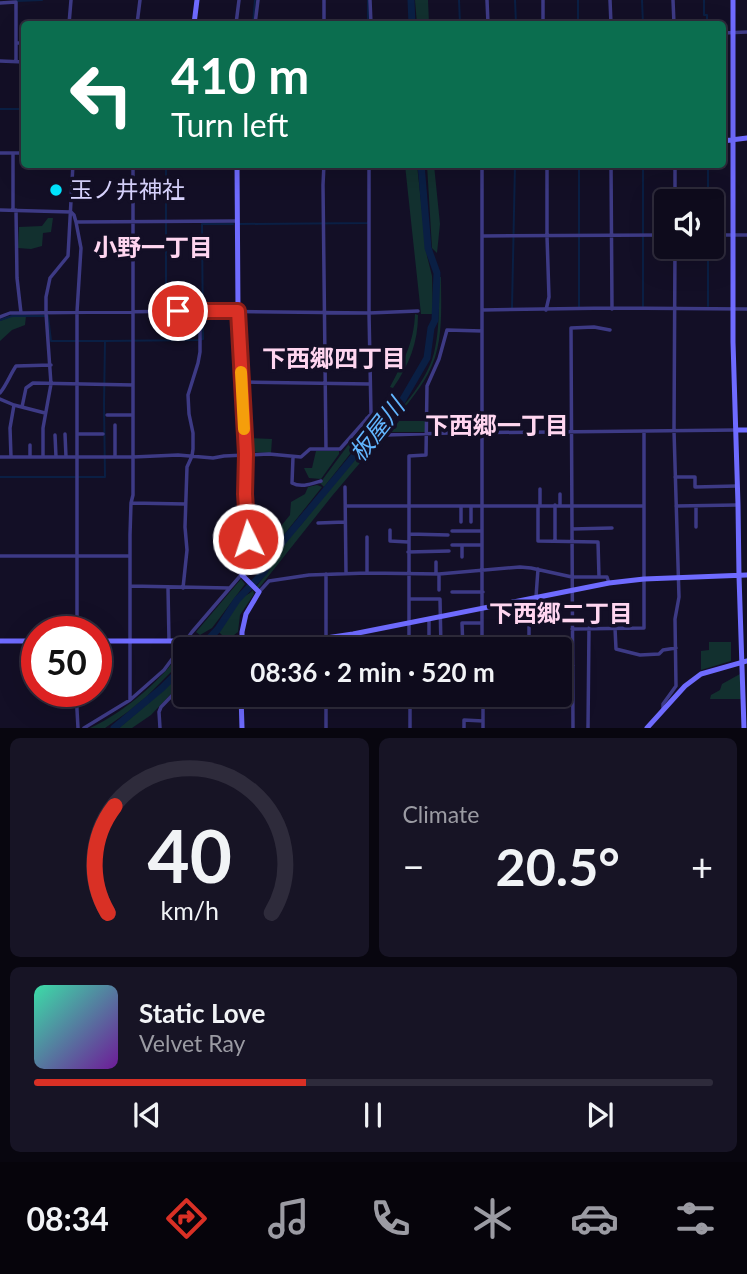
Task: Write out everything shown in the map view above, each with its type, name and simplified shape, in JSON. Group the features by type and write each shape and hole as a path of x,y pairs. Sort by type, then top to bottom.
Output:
{"street":[{"path":"69,21 71,0"},
{"path":"136,21 140,0"},
{"path":"194,21 197,0"},
{"path":"236,21 239,0"},
{"path":"255,21 258,0"},
{"path":"324,0 324,21"},
{"path":"370,0 371,21"},
{"path":"488,0 488,21"},
{"path":"543,0 543,21"},
{"path":"610,0 611,21"},
{"path":"673,0 674,21"},
{"path":"733,0 733,309 739,576 745,661 744,728"},
{"path":"0,3 16,2 16,61"},
{"path":"726,33 747,33"},
{"path":"0,61 21,62"},
{"path":"726,141 747,138"},
{"path":"0,153 21,153"},
{"path":"13,153 17,278 21,313"},
{"path":"43,457 43,428 51,384 46,297 50,278 68,256 73,168"},
{"path":"130,700 133,168"},
{"path":"190,637 229,588 242,576 249,554 238,311 236,168"},
{"path":"324,168 326,449"},
{"path":"0,457 213,458 269,454 301,457 310,449 340,449 371,414 369,168"},
{"path":"482,168 482,637"},
{"path":"546,310 549,297 547,168"},
{"path":"611,168 612,309"},
{"path":"675,168 675,189"},
{"path":"0,210 71,212"},
{"path":"71,212 76,222 81,248 77,312 77,616"},
{"path":"76,222 236,221"},
{"path":"483,236 654,235"},
{"path":"724,235 747,235"},
{"path":"663,711 663,704 676,686 675,620 679,597 674,431 675,259"},
{"path":"482,310 747,309"},
{"path":"183,587 187,550 187,467 192,456 193,433 188,395 198,363 200,311"},
{"path":"0,317 10,313 77,312 418,311"},
{"path":"573,728 571,328 610,330"},
{"path":"409,637 409,456 426,455 427,386 439,359 447,330 482,331"},
{"path":"0,393 16,366 51,365"},
{"path":"0,378 8,380"},
{"path":"22,407 26,387 33,383 133,385"},
{"path":"241,383 369,384"},
{"path":"0,399 45,413"},
{"path":"11,457 10,428 13,405"},
{"path":"107,415 133,415"},
{"path":"369,419 386,435 747,430"},
{"path":"115,425 115,457"},
{"path":"572,629 644,628 643,432"},
{"path":"65,434 66,457"},
{"path":"77,434 103,434"},
{"path":"55,435 56,457"},
{"path":"30,445 30,457"},
{"path":"293,457 292,483 307,485 321,481"},
{"path":"675,477 695,477 695,487 738,486"},
{"path":"345,487 346,573"},
{"path":"540,489 538,541 599,543 599,577"},
{"path":"555,541 560,494"},
{"path":"131,503 185,504"},
{"path":"676,506 738,505"},
{"path":"346,506 643,506"},
{"path":"461,506 461,522"},
{"path":"471,506 471,522"},
{"path":"696,506 696,527"},
{"path":"318,523 345,522"},
{"path":"572,529 611,528"},
{"path":"390,530 390,541 408,542"},
{"path":"409,534 482,531"},
{"path":"367,537 367,573"},
{"path":"452,545 482,545"},
{"path":"462,545 462,557"},
{"path":"408,552 449,551"},
{"path":"0,556 130,556"},
{"path":"436,562 439,590"},
{"path":"242,637 246,614 259,591 269,581 326,574 437,574 520,567 572,577 607,577 609,583"},
{"path":"529,637 529,626 537,609 538,569"},
{"path":"326,574 326,637"},
{"path":"332,637 609,583 747,575"},
{"path":"242,576 259,591"},
{"path":"130,586 229,588"},
{"path":"168,588 169,641"},
{"path":"453,592 483,592"},
{"path":"409,599 440,599 441,637"},
{"path":"429,619 429,637"},
{"path":"463,637 462,623 482,623"},
{"path":"588,728 589,628"},
{"path":"615,628 617,649 640,655 659,654 663,650 676,648"},
{"path":"0,641 21,641"},
{"path":"112,641 173,641"},
{"path":"84,728 130,700 173,659"},
{"path":"647,728 685,686 701,674 745,661"},
{"path":"160,728 159,712 173,695"},
{"path":"77,707 78,728"},
{"path":"242,707 242,728"},
{"path":"326,707 326,728"},
{"path":"410,707 410,728"},
{"path":"454,707 528,707"},
{"path":"483,708 483,728"},
{"path":"464,728 464,720 483,721"}],"green space":[{"path":"415,0 428,0 429,21 417,21"},
{"path":"405,168 417,168 427,256 432,276 433,314 421,314"},
{"path":"427,168 434,168 440,224 437,253 432,248"},
{"path":"48,218 53,218 51,232 43,233 42,246 18,248 19,227 42,226"},
{"path":"439,277 440,327 433,363 419,389 385,431 383,429 413,394 431,363 439,315"},
{"path":"415,314 418,315 418,325 414,344 404,371 393,388 390,387 410,343"},
{"path":"26,316 25,325 12,330 0,341 0,321"},
{"path":"399,421 425,421 425,432 391,432"},
{"path":"368,423 372,426 324,487 320,483 357,433"},
{"path":"376,435 381,438 259,588 256,587 270,569 275,551 301,525"},
{"path":"248,438 272,439 271,453 249,452"},
{"path":"316,451 339,451 321,479 309,478 304,468 312,468"},
{"path":"308,487 322,487 267,556 244,577 244,568 254,560 251,560 251,540 268,542 290,515 291,502 305,494"},
{"path":"241,579 245,584 212,628 200,635 196,632"},
{"path":"253,590 254,594 240,615 238,632 234,635 222,635 219,632 233,606"},
{"path":"709,642 731,642 731,661 701,670 701,651 709,650"},
{"path":"173,662 173,670 129,711 105,728 90,728 131,703"},
{"path":"740,674 741,699 710,699 711,695 720,690 722,684"},
{"path":"173,680 173,692 151,715 132,728 119,728"}],"waterway":[{"path":"17,1 42,0"},
{"path":"253,21 255,0"},
{"path":"368,0 368,21"},
{"name":"板屋川","path":"411,0 412,21"},
{"path":"459,0 460,21"},
{"path":"515,0 516,21"},
{"path":"578,0 578,21"},
{"path":"642,0 643,21"},
{"path":"704,0 704,15 707,15 707,21"},
{"path":"0,109 21,109"},
{"path":"166,168 166,309"},
{"name":"板屋川","path":"210,637 237,600 264,572 285,539 355,455 395,413 427,358 431,328 435,320 437,273 428,248 421,168"},
{"path":"512,308 515,168"},
{"path":"579,168 579,307"},
{"path":"643,168 643,306"},
{"path":"708,168 708,189"},
{"path":"239,224 368,222"},
{"path":"0,477 105,477 105,341 203,339 202,224 233,224"},
{"path":"708,259 708,306"},
{"path":"0,320 12,316 48,316 51,341 105,341"},
{"name":"板屋川","path":"114,728 173,677"}],"slow traffic":[{"path":"241,372 244,429"}],"place":[{"name":"玉ノ井神社","path":"56,190"}],"district":[{"name":"小野一丁目","path":"153,248"},
{"name":"下西郷四丁目","path":"334,359"},
{"name":"下西郷一丁目","path":"497,426"},
{"name":"下西郷二丁目","path":"561,614"}],"route":[{"path":"178,311 238,311 248,539"}]}
